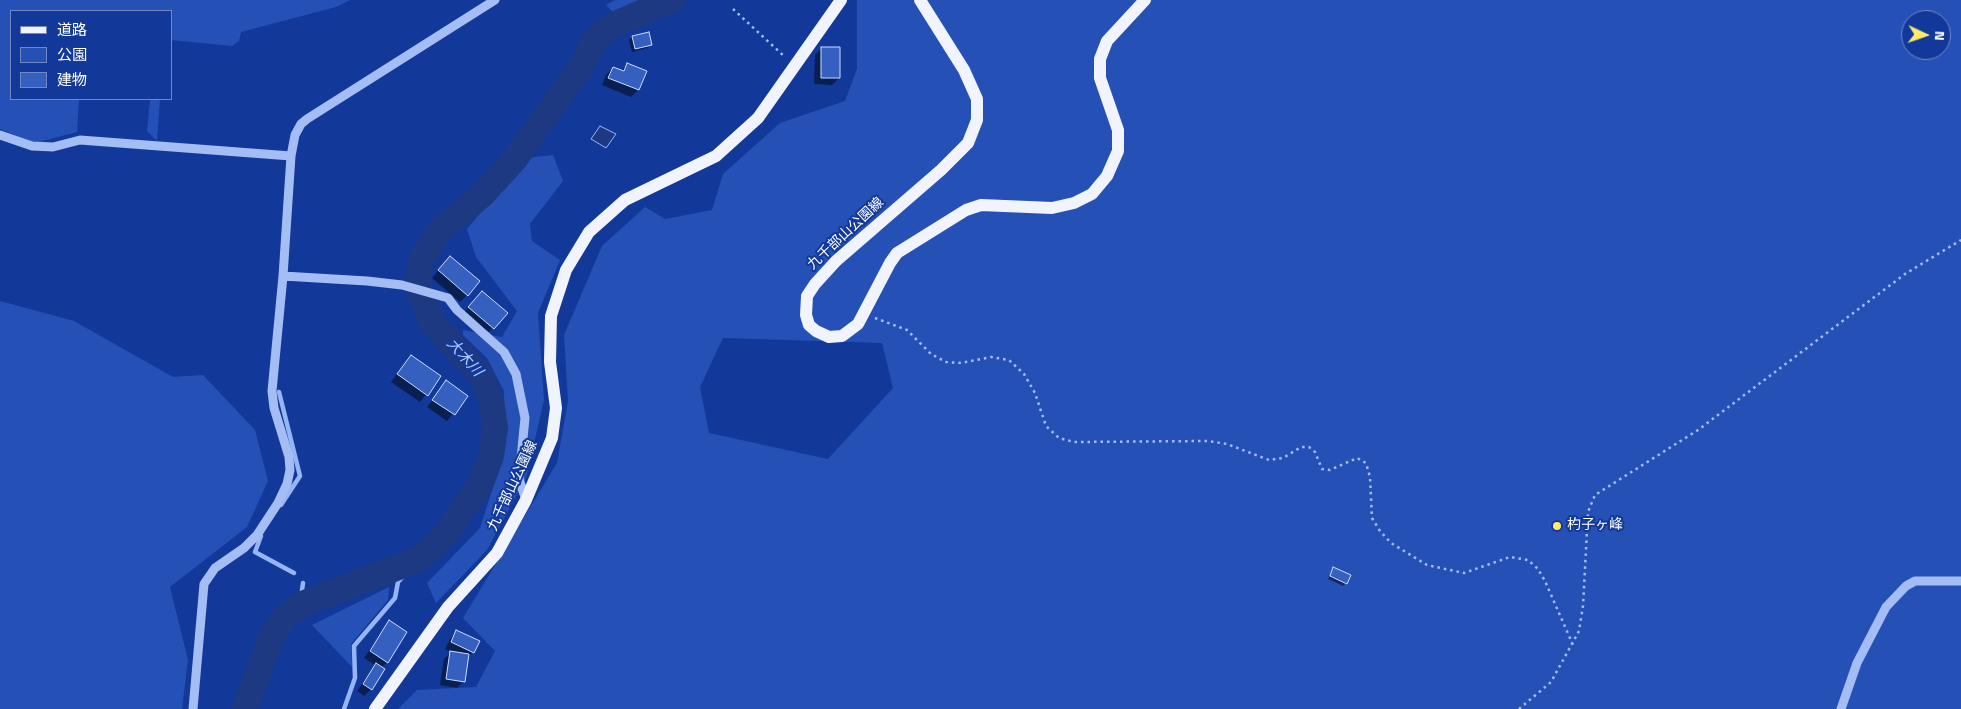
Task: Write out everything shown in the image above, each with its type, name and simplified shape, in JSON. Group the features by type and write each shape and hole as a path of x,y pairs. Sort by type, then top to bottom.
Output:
{"main road":[{"name":"九千部山公園線","path":"375,709 448,607 497,553 526,500 552,438 556,408 550,362 551,316 566,270 589,232 625,200 716,156 758,118 841,0"},
{"name":"九千部山公園線","path":"920,0 964,70 976,100 977,120 968,143 941,170 836,261 807,296 806,315 809,325 816,332 829,337 842,336 851,331 864,313 897,253 966,210 980,205 1052,208 1074,203 1092,194 1107,176 1118,151 1118,130 1100,78 1100,59 1107,41 1145,0"}],"street":[{"path":"193,709 204,584 215,568 244,548 256,535 278,503 287,484 290,470 272,390 283,276 291,156 295,135 301,124 307,119 495,0"},
{"path":"0,135 32,146 53,147 80,140 291,156"},
{"path":"283,276 367,280 402,285 448,298 457,310 504,352 516,374 525,418 519,479 526,500"},
{"path":"1841,709 1857,663 1886,607 1906,586 1915,581 1961,581"}],"path":[{"path":"734,9 784,58 790,51"},
{"path":"1519,709 1551,682 1579,631 1583,606 1588,512 1595,495 1698,430 1905,274 1961,240"},
{"path":"864,313 907,330 932,354 946,362 961,363 991,357 1009,360 1024,374 1035,393 1046,426 1058,438 1074,442 1208,441 1227,444 1269,460 1283,458 1302,446 1309,447 1315,452 1322,469 1330,470 1358,458 1366,463 1368,470 1372,518 1391,543 1426,565 1464,573 1478,570 1510,557 1528,560 1538,568 1546,581 1573,645"}],"green space":[{"path":"0,0 350,0 336,7 241,32 239,41 232,46 172,40 172,10 10,10 10,100 79,100 77,132 35,143 0,129"},
{"path":"615,0 659,0 621,20 606,5"},
{"path":"857,0 1961,0 1961,709 398,709 417,690 476,687 495,651 463,618 557,463 568,401 564,335 602,246 645,207 665,219 712,210 723,174 780,123 845,101 857,69","holes":["723,338 882,343 893,388 828,459 709,433 700,387"]},
{"path":"150,100 160,100 157,141 147,131"},
{"path":"553,155 563,181 530,224 532,241 560,260 538,313 544,400 526,478 487,550 436,603 427,583 480,528 505,450 504,391 487,358 463,335 463,330 502,337 517,311 476,257 467,229 527,158"},
{"path":"0,301 74,321 173,377 203,375 255,430 268,481 247,527 170,587 188,660 182,709 0,709"},
{"path":"389,587 388,600 351,644 352,667 312,625"}],"shaded area":[{"path":"600,126 616,134 606,148 591,139"}],"building":[{"path":"649,32 652,45 635,49 632,36"},
{"path":"821,47 840,47 840,78 821,78"},
{"path":"627,63 647,71 639,90 608,78 613,67 624,71"},
{"path":"450,256 480,281 468,296 438,270"},
{"path":"482,291 508,313 494,329 468,307"},
{"path":"411,355 441,376 428,396 397,374"},
{"path":"446,380 468,396 455,415 432,400"},
{"path":"1333,567 1351,575 1347,584 1330,576"},
{"path":"389,620 407,632 388,663 370,651"},
{"path":"456,630 480,641 474,653 451,642"},
{"path":"450,651 469,654 465,682 446,679"},
{"path":"376,663 385,669 372,690 363,684"}],"waterway":[{"name":"大木川","path":"245,709 271,637 286,616 300,605 419,559 445,535 481,483 491,456 495,428 491,400 481,375 433,324 421,297 418,276 422,258 439,231 483,194 515,159 580,68 595,39 613,25 672,0"},
{"path":"279,392 300,476 281,505"},
{"path":"261,536 255,552 294,573"},
{"path":"344,709 355,678 354,646 395,598 398,582 419,559"},
{"path":"300,605 303,583"}],"place":[{"name":"杓子ヶ峰","path":"1557,526"}]}
